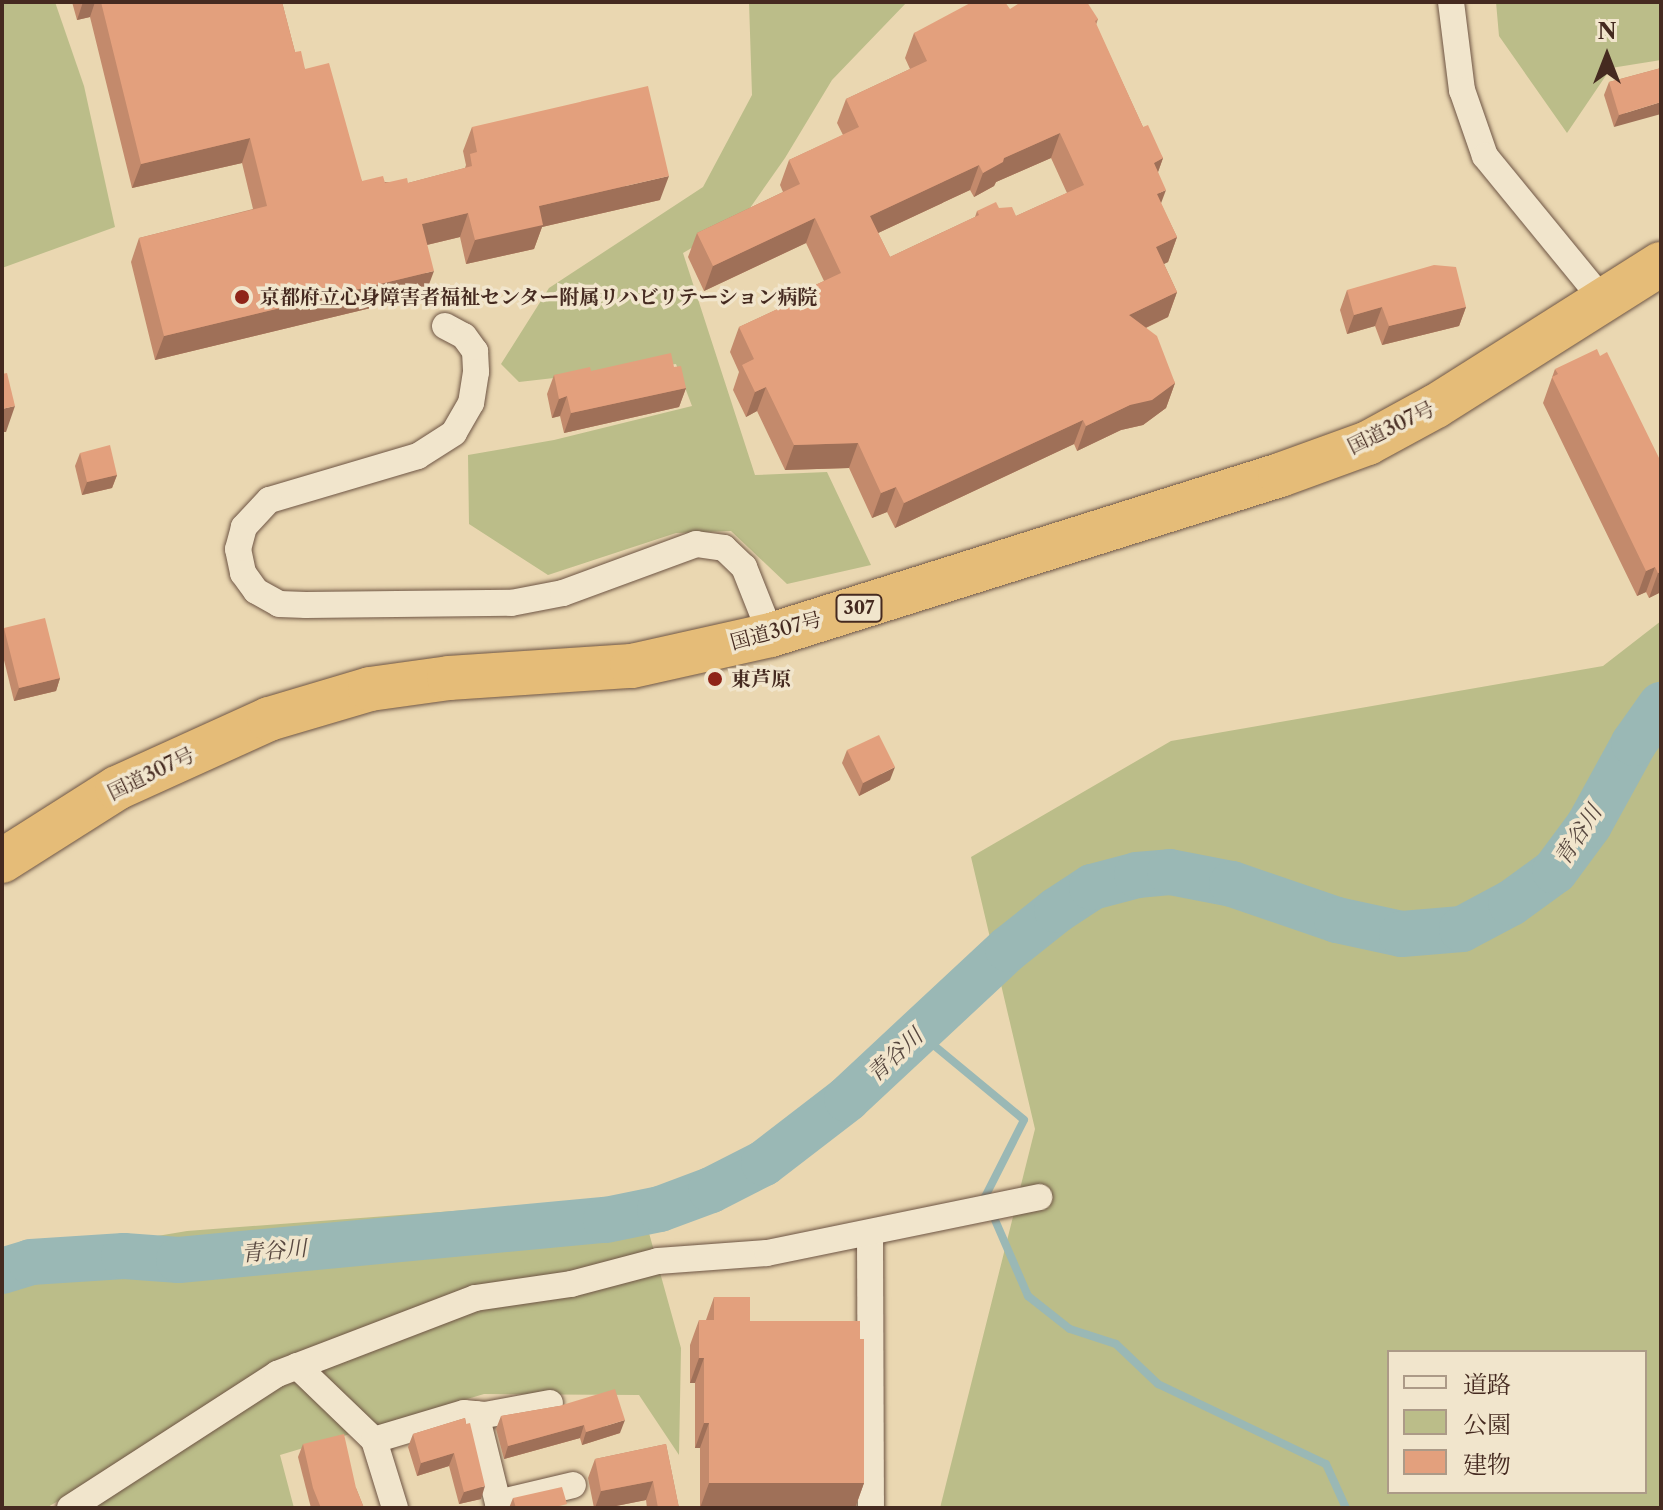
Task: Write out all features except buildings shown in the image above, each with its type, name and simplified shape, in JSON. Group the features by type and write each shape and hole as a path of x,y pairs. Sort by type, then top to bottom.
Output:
{"highway":[{"name":"国道307号","path":"2,861 117,788 269,719 370,689 449,678 632,666 771,635 1280,475 1368,443 1436,406 1661,264"}],"street":[{"path":"1451,2 1462,90 1485,156 1602,299"},
{"path":"445,326 464,336 475,351 476,362 471,403 454,433 418,456 269,500 244,527 238,549 243,573 256,591 279,604 511,603 563,593 696,544 724,548 744,567 771,635"},
{"path":"70,1508 221,1407 277,1374 475,1298 571,1284 658,1261 767,1253 1039,1197"},
{"path":"870,1233 871,1508"},
{"path":"297,1366 374,1440 395,1508"},
{"path":"374,1440 464,1413 550,1403"},
{"path":"476,1414 498,1503 573,1485"}],"green space":[{"path":"2,2 55,2 84,86 115,227 2,268"},
{"path":"749,2 907,2 832,80 785,158 743,218 683,253 755,475 827,472 871,565 787,584 731,531 676,533 548,575 469,524 468,455 554,440 692,406 676,364 519,382 501,364 549,288 703,187 752,95"},
{"path":"1496,2 1661,2 1661,60 1611,68 1567,133 1499,36"},
{"path":"1661,621 1661,1508 940,1508 1035,1129 971,857 1171,741 1603,666"},
{"path":"639,1197 681,1348 679,1455 639,1395 484,1394 280,1455 294,1508 76,1508 67,1496 46,1508 2,1508 2,1262 187,1231"}],"waterway":[{"name":"青谷川","path":"2,1271 31,1262 124,1256 179,1260 606,1220 660,1209 711,1190 764,1163 847,1099 1008,949 1092,887 1137,875 1170,872 1232,884 1337,920 1402,934 1462,929 1511,903 1555,871 1589,825 1634,743 1661,705"},
{"path":"919,1033 1024,1120 985,1197 1028,1296 1070,1329 1116,1344 1158,1384 1326,1464 1346,1508"}],"place":[{"name":"京都府立心身障害者福祉センター附属リハビリテーション病院","path":"242,297"},
{"name":"東芦原","path":"715,679"}]}
